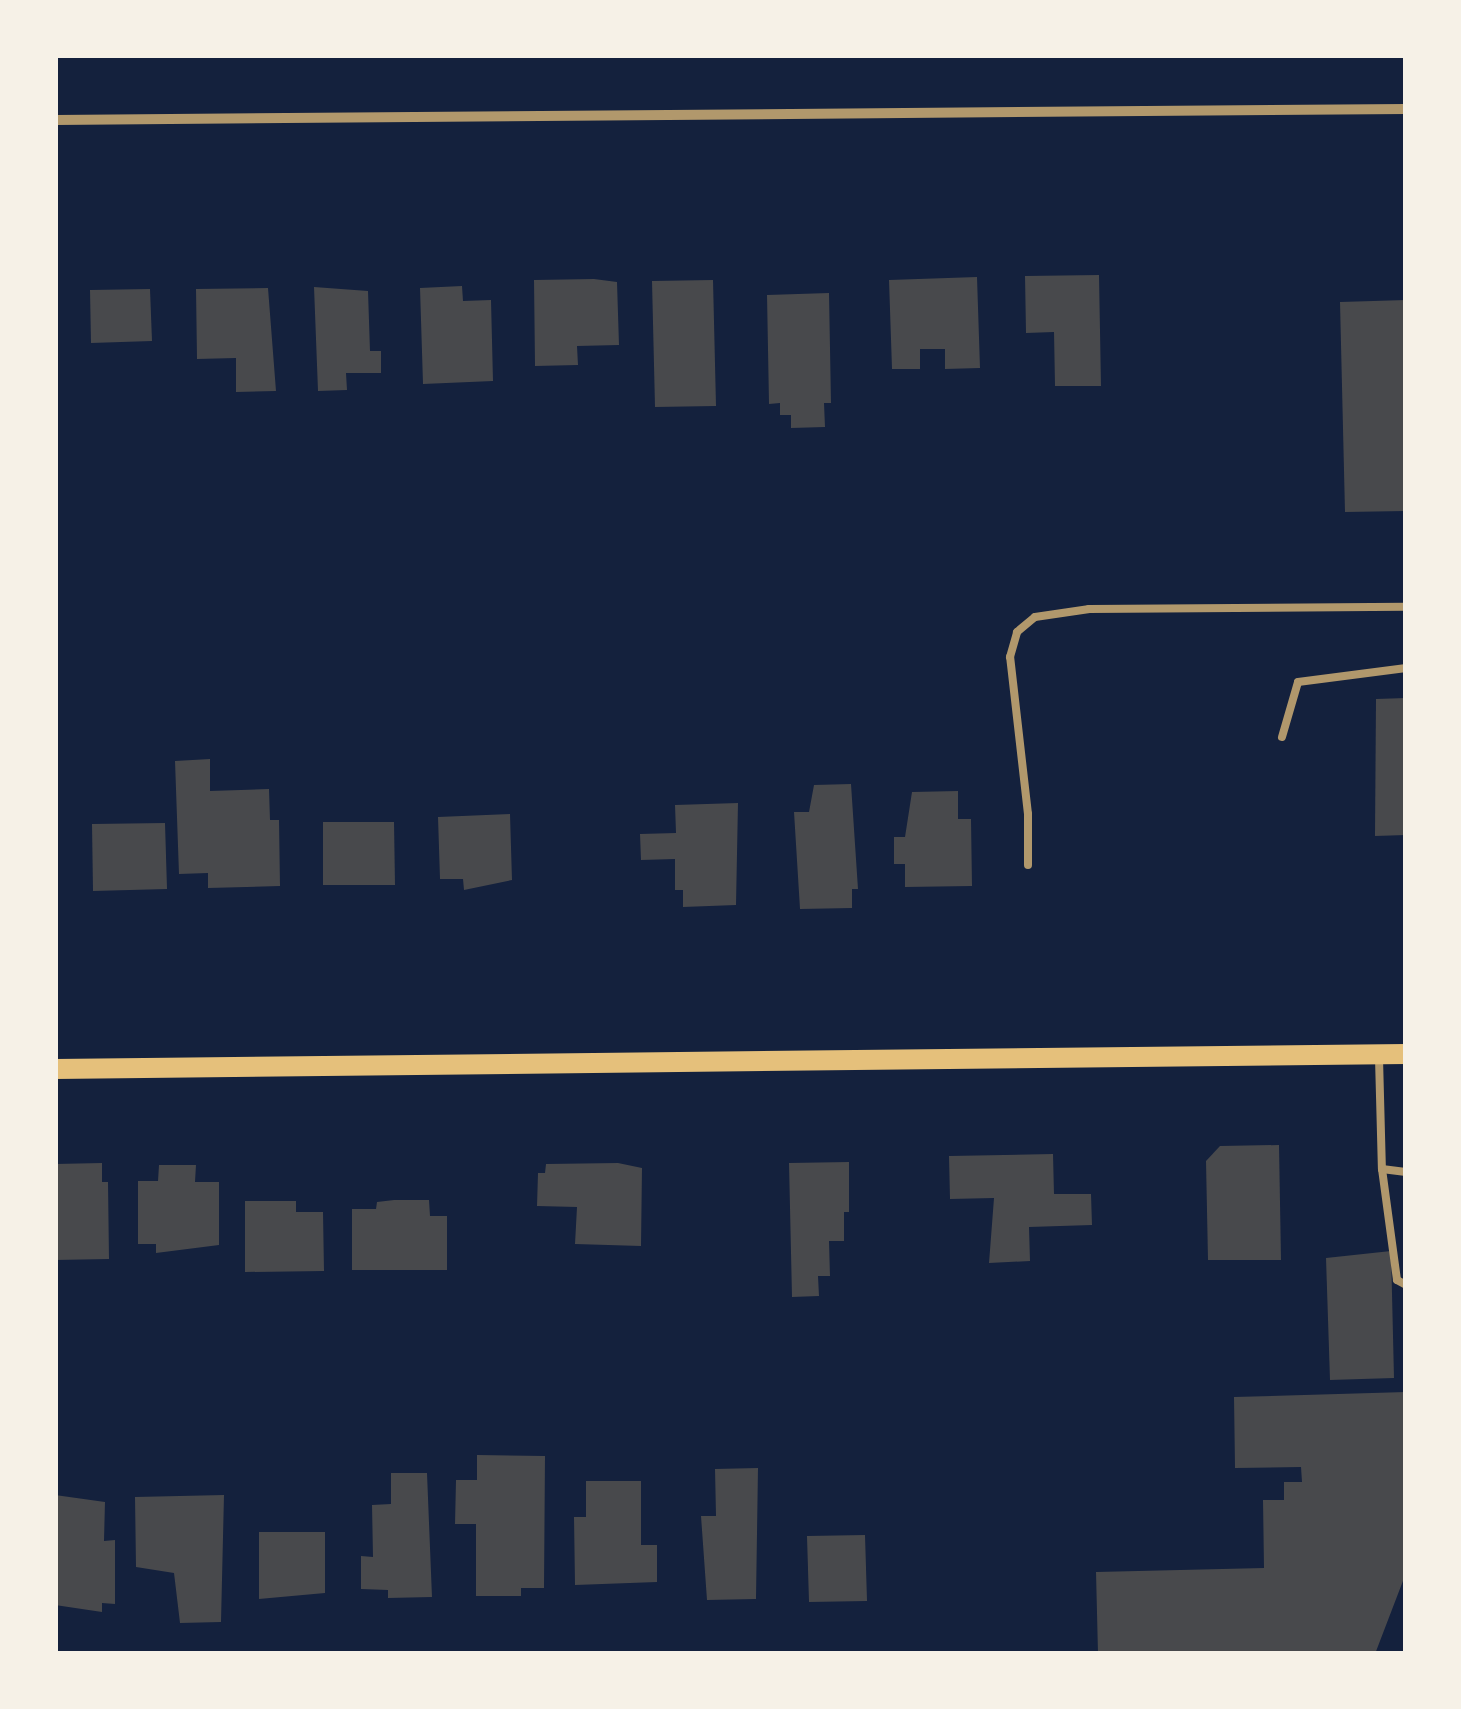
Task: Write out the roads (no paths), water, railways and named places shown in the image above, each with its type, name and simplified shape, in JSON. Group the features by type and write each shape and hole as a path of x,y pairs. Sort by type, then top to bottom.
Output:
{"main road":[{"path":"55,1069 1406,1054"}],"street":[{"path":"55,120 1406,109"}],"lane":[{"path":"1028,865 1028,814 1010,657 1017,632 1035,616 1089,609 1406,607"},
{"path":"1282,736 1298,682 1406,668"},
{"path":"1378,1054 1382,1169 1397,1280 1406,1285"},
{"path":"1382,1169 1406,1172"}]}
